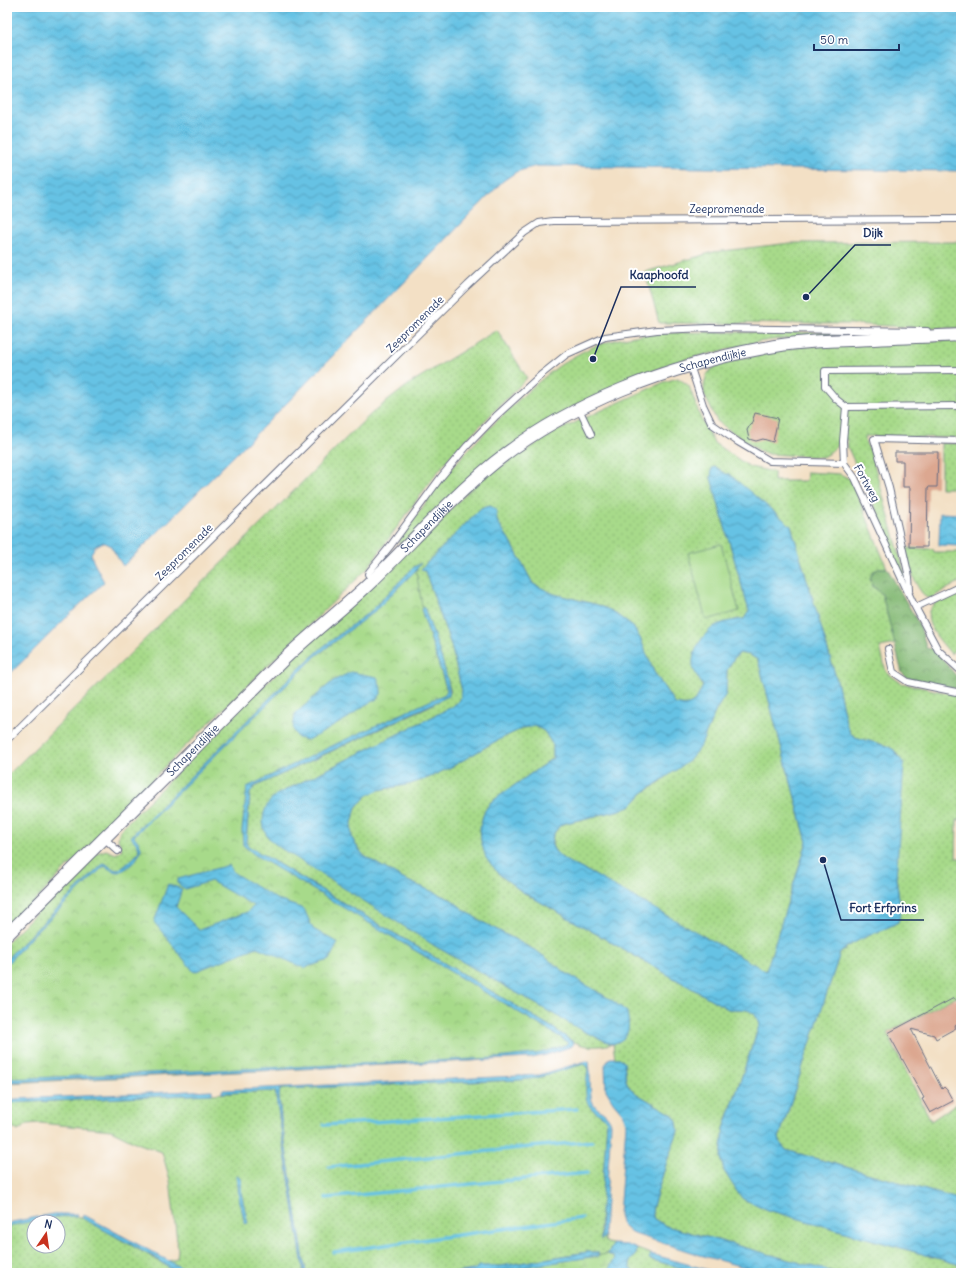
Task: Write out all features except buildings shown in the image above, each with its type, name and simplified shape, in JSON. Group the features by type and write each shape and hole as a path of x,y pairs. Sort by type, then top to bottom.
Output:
{"street":[{"name":"Schapendijkje","path":"7,935 280,662 320,626 340,611 452,499 495,462 544,429 580,409 617,392 690,365 765,347 817,342 961,335"}],"lane":[{"name":"Zeepromenade","path":"7,740 468,285 524,233 538,223 553,221 618,220 961,218"},
{"path":"372,580 368,574 369,572 441,477 467,446 502,410 566,354 605,337 657,330 710,328 953,332 961,335"},
{"name":"Fortweg","path":"690,365 703,405 712,424 738,442 770,461 844,463 855,478 910,596 938,650 961,671"},
{"path":"961,370 825,371 824,386 846,407 961,406"},
{"path":"844,463 843,441 846,407"},
{"path":"580,409 592,434"},
{"path":"910,596 909,577 889,488 874,439 961,441"},
{"path":"916,607 961,586"},
{"path":"888,649 892,672 908,682 961,693"},
{"path":"104,838 118,851"}],"green space":[{"path":"961,242 961,328 850,324 659,323 645,272 714,252 790,243"},
{"path":"497,330 527,378 450,456 367,569 168,763 7,931 7,776 372,413 412,382"},
{"path":"708,332 853,333 853,336 780,339 758,342 687,359 655,370 614,388 570,408 402,544 398,542 436,489 466,452 513,405 558,367 583,351 623,338 659,334"},
{"path":"961,340 961,438 865,436 866,444 870,450 907,581 901,577 873,503 848,448 847,439 839,440 833,450 822,457 769,454 760,451 717,421 704,394 707,374 721,363 779,350 800,347"},
{"path":"678,378 689,386 701,419 714,443 750,467 774,472 774,481 806,481 807,472 840,474 850,479 887,568 879,568 871,585 882,594 895,644 880,647 886,672 901,683 961,696 961,820 957,820 956,858 961,858 961,995 887,1033 931,1121 961,1101 961,1200 786,1150 781,1144 779,1138 840,953 853,943 898,922 901,911 896,879 899,756 894,750 887,746 855,737 850,733 846,723 837,681 791,526 716,467 711,478 749,611 744,619 734,620 695,671 703,686 694,702 686,705 675,704 654,672 640,638 633,627 612,611 598,605 554,594 533,584 512,544 497,521 496,509 490,506 481,508 421,569 425,571 451,645 462,691 460,700 452,707 276,795 435,946 583,1031 612,1044 602,1046 586,1046 574,1042 248,846 246,842 250,793 254,787 430,706 451,692 424,607 253,783 7,964 111,870 116,870 105,863 7,959 7,943 18,931 97,853 106,850 116,854 122,849 118,839 120,830 254,695 489,474 555,432 664,382","holes":["420,564 123,870 119,870 124,867 139,850 138,846 131,837 137,830 305,663 324,646 372,610 414,567"]},
{"path":"941,443 961,444 961,488 941,488"},
{"path":"721,544 739,611 706,620 688,553"},
{"path":"905,548 933,549 934,552 961,552 961,581 931,598 927,598 918,588 910,568"},
{"path":"879,568 887,568 920,626 927,649 934,648 961,682 961,690 910,679 902,673 882,594 874,587 870,578 873,572"},
{"path":"416,570 424,618 448,694 249,788 244,846 570,1043 533,1056 471,1061 7,1083 7,960 104,864 113,870 123,870 140,853 136,840 133,836 313,658 371,612 406,577"},
{"path":"961,589 961,642 951,654 933,631 928,617 929,611 933,605"},
{"path":"740,653 750,655 758,660 807,842 766,972 573,864 558,854 553,848 552,841 555,833 562,824 620,810 632,805 643,793 659,783 701,745 716,710 726,694 727,670 734,658"},
{"path":"535,726 544,731 553,745 553,758 491,802 484,812 480,827 481,841 500,875 521,891 728,1009 743,1009 751,1011 757,1018 760,1023 724,1128 721,1157 724,1171 743,1199 768,1210 961,1265 961,1273 837,1273 666,1226 654,1219 652,1213 653,1206 678,1131 677,1121 673,1115 637,1094 629,1087 626,1080 624,1062 620,1058 615,1058 613,1044 617,1042 613,1001 566,973 538,952 479,920 452,900 403,879 364,856 357,847 352,838 351,827 356,807 368,795 379,790 410,784 428,778 453,766 496,741 523,728"},
{"path":"583,1064 588,1068 586,1089 589,1105 607,1121 600,1230 601,1239 605,1237 605,1241 613,1244 608,1252 598,1256 598,1252 587,1252 501,1266 479,1266 474,1270 454,1273 306,1273 281,1118 279,1096 280,1089 518,1080 537,1078"},
{"path":"275,1091 304,1273 191,1273 168,1261 177,1258 178,1250 170,1180 162,1152 137,1143 111,1130 40,1123 28,1124 18,1131 7,1124 7,1103"},
{"path":"66,1216 77,1216 90,1221 177,1273 7,1273 7,1232 9,1228 26,1222 26,1254 66,1254"},
{"path":"637,1249 651,1254 650,1259 699,1273 634,1273 630,1267 630,1261 636,1254"},
{"path":"607,1254 613,1256 615,1259 610,1267 610,1273 484,1273"}],"water":[{"path":"7,7 961,7 961,171 536,166 516,172 503,181 279,411 123,566 110,545 103,542 96,546 91,553 93,561 104,582 7,677"},
{"path":"716,467 726,474 729,474 791,526 837,681 846,723 850,733 855,737 887,746 894,750 904,764 896,879 901,911 898,922 853,943 840,953 779,1138 781,1144 786,1150 961,1200 961,1265 768,1210 743,1199 738,1193 724,1171 721,1157 724,1129 760,1023 754,1014 743,1009 728,1009 521,891 500,875 486,858 481,841 480,827 484,812 491,802 553,758 553,745 544,731 535,726 523,728 428,778 410,784 379,790 368,795 356,807 351,827 352,838 364,856 403,879 452,900 479,920 538,952 566,973 613,1001 627,1012 627,1032 618,1042 612,1044 583,1031 435,946 279,847 267,836 263,825 266,808 276,795 452,707 460,700 462,691 451,645 425,571 421,569 481,508 490,506 496,509 497,521 512,544 533,584 554,594 598,605 612,611 633,627 640,638 654,672 675,704 686,705 694,702 703,686 693,666 694,654 700,641 714,627 725,622 744,619 749,611 711,478 712,468","holes":["740,653 750,655 758,660 807,842 766,971 589,872 572,864 558,854 553,848 552,841 554,833 562,824 620,810 632,805 643,793 689,761 701,745 716,710 726,694 727,670 734,658"]},
{"path":"940,513 961,514 961,546 939,545"},
{"path":"421,563 416,570 376,610 316,656 134,836 141,847 141,851 137,859 126,869 118,872 112,871 104,866 33,935 7,964 7,959 15,950 104,863 118,870 133,859 138,853 139,849 131,837 137,830 305,663 324,646 372,610 414,567"},
{"path":"424,607 444,667 449,696 254,787 250,793 246,842 248,846 553,1028 574,1043 572,1046 532,1058 7,1082 7,1079 496,1058 541,1053 568,1043 255,855 243,845 242,830 247,787 445,694 447,690 421,609"},
{"path":"351,672 377,677 381,688 381,694 377,699 365,705 348,718 318,735 307,740 298,738 293,729 295,714 333,681"},
{"path":"229,865 234,873 278,900 304,909 313,929 338,943 329,960 304,968 257,947 194,972 154,922 168,884 182,889 176,907 199,930 247,912 254,906 211,881 185,889 178,884 178,879"},
{"path":"610,1058 620,1058 624,1062 626,1080 629,1087 637,1094 673,1115 677,1121 678,1131 653,1206 652,1213 654,1219 666,1226 837,1273 765,1273 700,1255 631,1233 622,1225 619,1215 626,1124 623,1114 613,1102 606,1090 605,1065"},
{"path":"586,1061 589,1062 593,1103 608,1117 611,1124 604,1230 605,1237 601,1240 601,1209 607,1121 592,1109 587,1100 586,1090 588,1068 586,1065 583,1064 537,1078 518,1080 280,1089 279,1096 281,1118 306,1273 304,1273 275,1091 222,1093 222,1090 539,1075"},
{"path":"212,1090 212,1094 7,1103 7,1100 17,1099"},
{"path":"237,1175 241,1180 241,1192 248,1223 245,1224 239,1198"},
{"path":"66,1214 78,1214 77,1216 66,1217"},
{"path":"84,1215 191,1273 177,1273 155,1258 82,1218"},
{"path":"26,1219 26,1223 13,1225 7,1232 7,1225 12,1222"},
{"path":"613,1244 627,1245 637,1249 636,1254 630,1261 630,1267 634,1273 610,1273 610,1267 615,1259 607,1253 610,1251"},
{"path":"587,1252 598,1252 598,1256 484,1273 454,1273 474,1270 479,1266 501,1266"},
{"path":"651,1254 719,1273 699,1273 649,1259"}],"waterway":[{"path":"324,1125 577,1109"},
{"path":"328,1167 592,1141"},
{"path":"326,1198 587,1173"},
{"path":"334,1252 582,1218"}],"place":[{"name":"Dijk","path":"806,297"},
{"name":"Kaaphoofd","path":"593,359"},
{"name":"Fort Erfprins","path":"823,860"}]}
